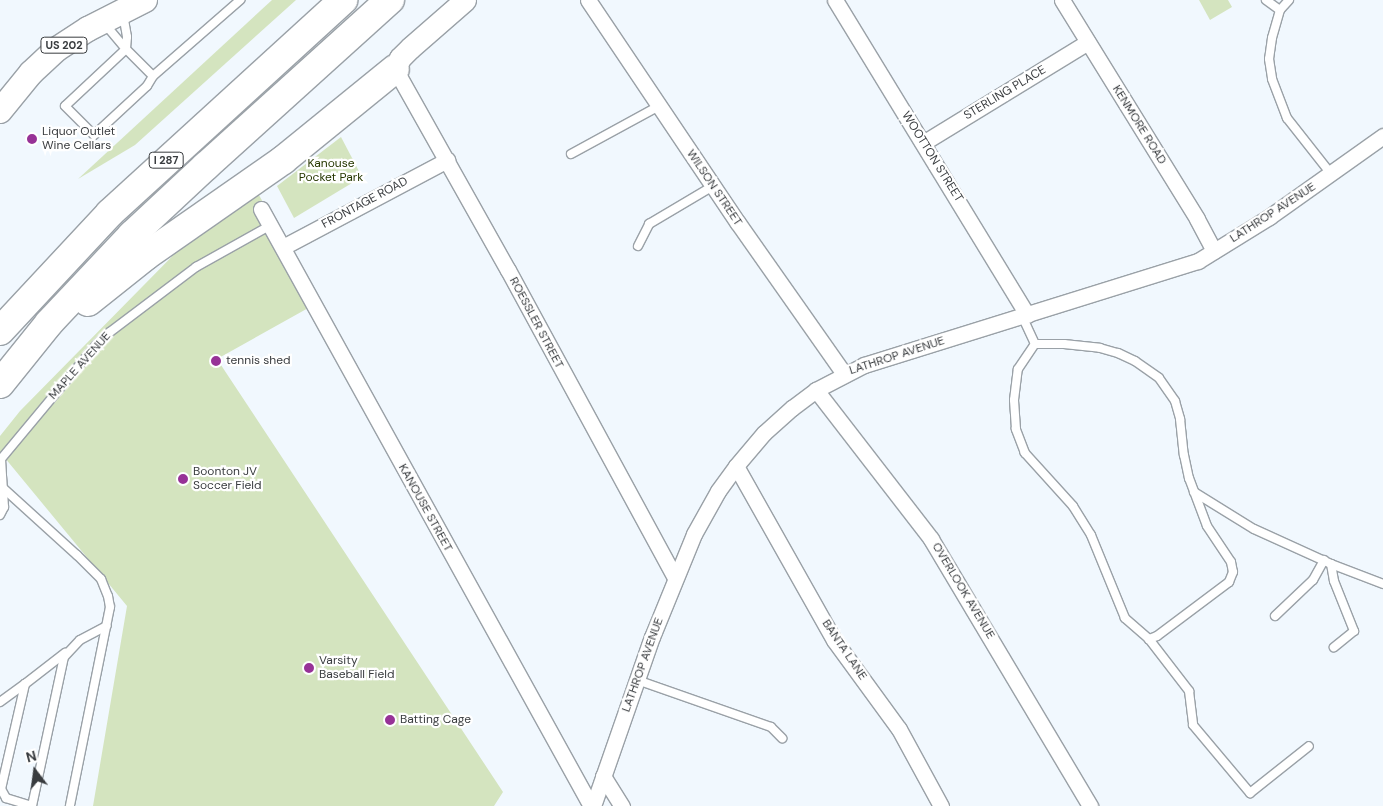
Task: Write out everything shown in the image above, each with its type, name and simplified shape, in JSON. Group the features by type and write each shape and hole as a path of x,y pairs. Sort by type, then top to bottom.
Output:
{"highway":[{"name":"I 287","path":"0,331 62,262 122,201 343,0"},
{"name":"I 287","path":"0,384 49,323 170,200 390,0"},
{"path":"49,323 90,301 147,255 263,176 395,69"}],"main road":[{"name":"US 202","path":"0,112 32,73 56,49 145,0"}],"street":[{"path":"395,69 400,58 410,48 465,0"},
{"name":"WILSON STREET","path":"588,0 713,186 844,374"},
{"name":"WOOTTON STREET","path":"835,0 1025,315"},
{"name":"KENMORE ROAD","path":"1062,0 1197,219 1214,251"},
{"name":"STERLING PLACE","path":"923,143 1088,42"},
{"name":"ROESSLER STREET","path":"395,69 447,160 675,578"},
{"name":"LATHROP AVENUE","path":"592,806 675,578 699,525 718,491 764,433 816,390 864,365 1198,261 1331,174 1383,136"},
{"name":"FRONTAGE ROAD","path":"283,247 447,160"},
{"name":"KANOUSE STREET","path":"261,209 592,806"},
{"name":"OVERLOOK AVENUE","path":"816,390 931,539 1090,806"},
{"name":"BANTA LANE","path":"736,466 834,640 899,728 940,806"},
{"path":"603,776 622,806"}],"lane":[{"path":"113,16 127,37 126,49 65,106 94,135 147,86 153,76 240,0"},
{"path":"1266,0 1280,10"},
{"path":"1288,0 1280,10 1272,38 1269,59 1272,79 1287,118 1331,174"},
{"path":"113,16 126,49 153,76"},
{"path":"571,154 659,106"},
{"path":"638,246 649,224 713,186"},
{"name":"MAPLE AVENUE","path":"0,515 4,507 1,459 8,448 110,332 196,267 271,225"},
{"path":"1025,315 1035,344"},
{"path":"1035,344 1064,344 1100,348 1118,353 1135,361 1159,378 1171,393 1178,410 1184,455 1194,492 1207,526 1231,562 1233,572 1229,582 1157,636 1149,639"},
{"path":"1035,344 1018,369 1014,400 1016,429 1025,453 1073,506 1092,535 1125,618 1149,639 1189,691 1193,725 1250,793 1309,746"},
{"path":"2,488 78,555 100,579 108,596 110,607 70,806"},
{"path":"1194,492 1254,529 1327,562 1383,584"},
{"path":"1275,616 1313,580 1327,562"},
{"path":"1327,562 1354,631 1334,646"},
{"path":"0,702 67,652 80,640 106,626"},
{"path":"25,684 1,789 2,797 32,806 67,652"},
{"path":"637,680 771,727 782,738"}],"green space":[{"path":"272,0 296,0 135,145 78,179"},
{"path":"1199,0 1228,0 1232,7 1210,20"},
{"name":"Kanouse Pocket Park","path":"341,137 362,177 294,218 277,186"},
{"path":"255,188 319,302 217,359 503,792 494,806 93,806 127,606 0,452 0,436 20,411 202,226"}],"place":[{"name":"Liquor Outlet Wine Cellars","path":"32,139"},
{"name":"tennis shed","path":"216,361"},
{"name":"Boonton JV Soccer Field","path":"183,479"},
{"name":"Varsity Baseball Field","path":"309,668"},
{"name":"Batting Cage","path":"390,720"}]}
